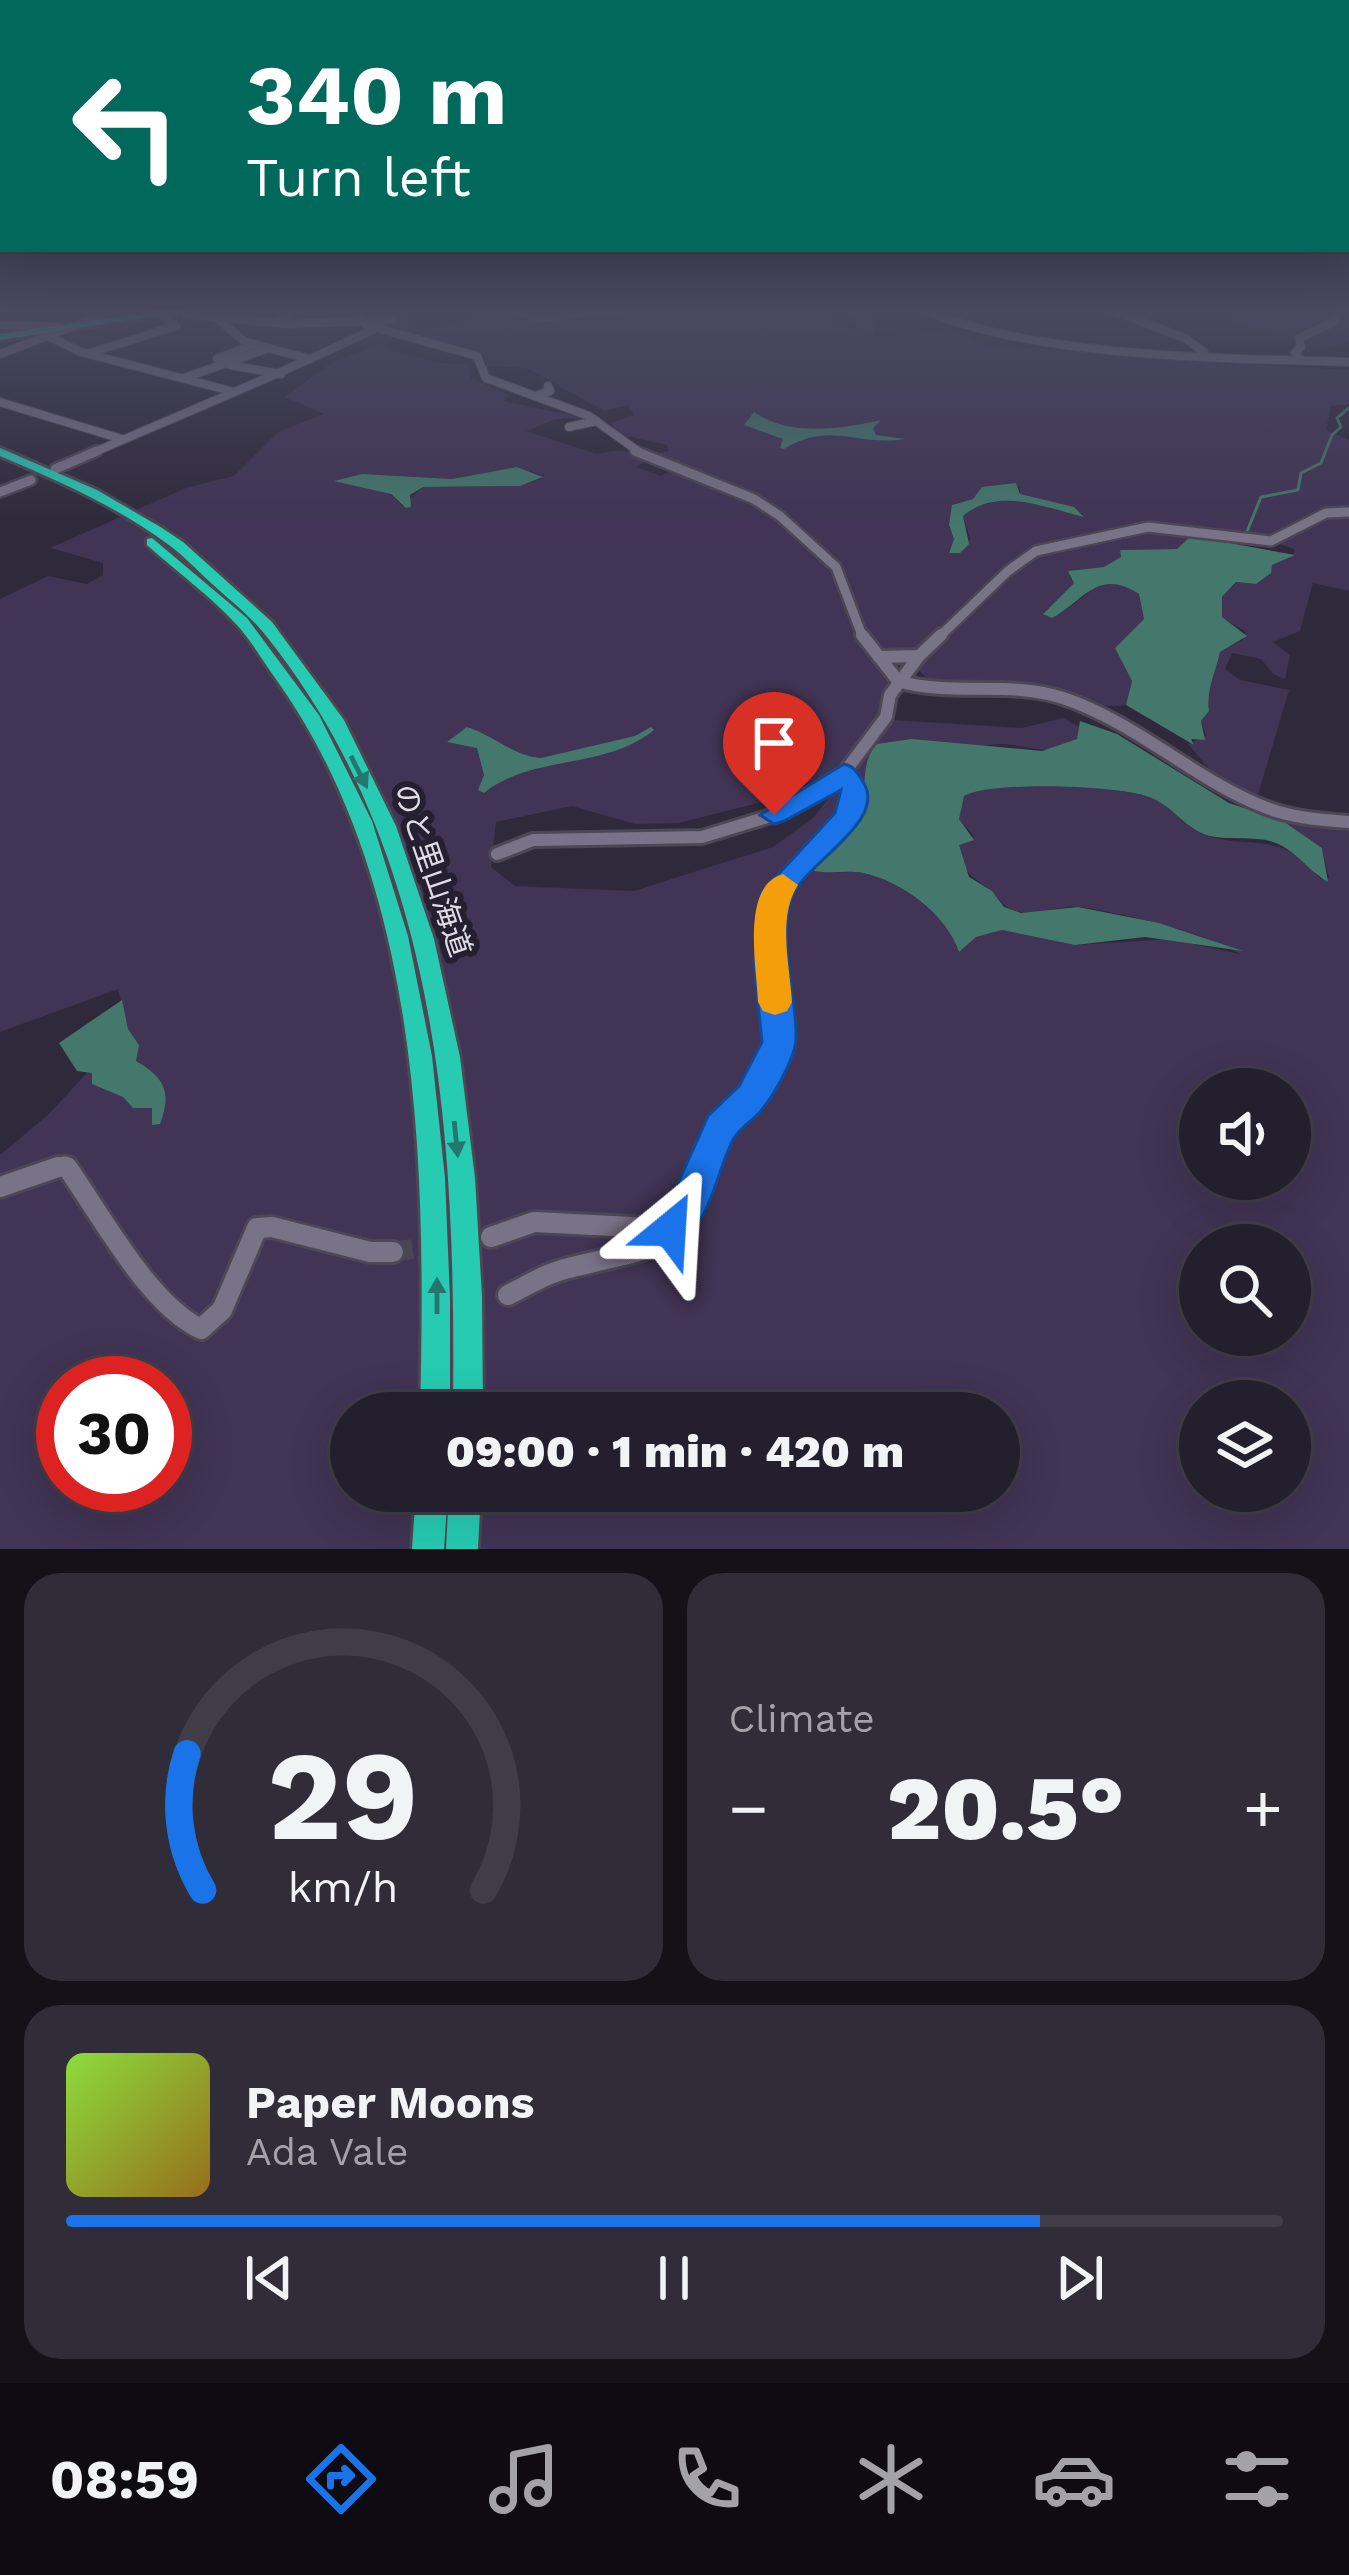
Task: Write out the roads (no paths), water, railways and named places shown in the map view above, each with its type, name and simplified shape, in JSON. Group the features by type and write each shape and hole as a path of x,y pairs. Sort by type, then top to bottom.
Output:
{"highway":[{"name":"のと里山海道","path":"0,456 142,520 211,572 277,639 340,734 384,821 429,958 435,1392"},
{"name":"のと里山海道","path":"0,456 97,506 164,550 262,644 305,707 343,777 375,858 403,964 429,1024 468,1283 468,1392"},
{"path":"428,1549 431,1512"},
{"path":"463,1549 464,1512"}],"street":[{"path":"188,380 232,392"},
{"path":"55,469 265,380"},
{"path":"493,380 593,418 630,449 754,499 812,541 836,566 849,610 898,681 945,690 1022,689 1094,709 1226,792 1286,813 1349,822"},
{"path":"537,396 550,391 548,386"},
{"path":"0,402 124,440"},
{"path":"569,427 610,412"},
{"path":"0,492 31,480"},
{"path":"497,854 533,840 702,837 774,815 844,773 886,717 898,681 919,656 1008,571 1036,551 1148,527 1271,541 1326,513 1349,512"},
{"path":"878,657 919,656"},
{"path":"508,1295 560,1270 657,1245 690,1200 721,1127 752,1097 772,1063 779,1042 770,964 776,893 846,818 855,802 844,773"},
{"path":"0,1187 65,1164 163,1300 182,1320 200,1329 224,1309 247,1241 257,1228 272,1227 370,1252 393,1252"},
{"path":"491,1238 534,1222 670,1229"}],"waterway":[{"path":"1246,534 1261,497 1298,490 1301,473 1321,463 1332,435 1341,427 1337,418 1349,408"}],"tunnel":[{"path":"393,1252 433,1246"}]}
